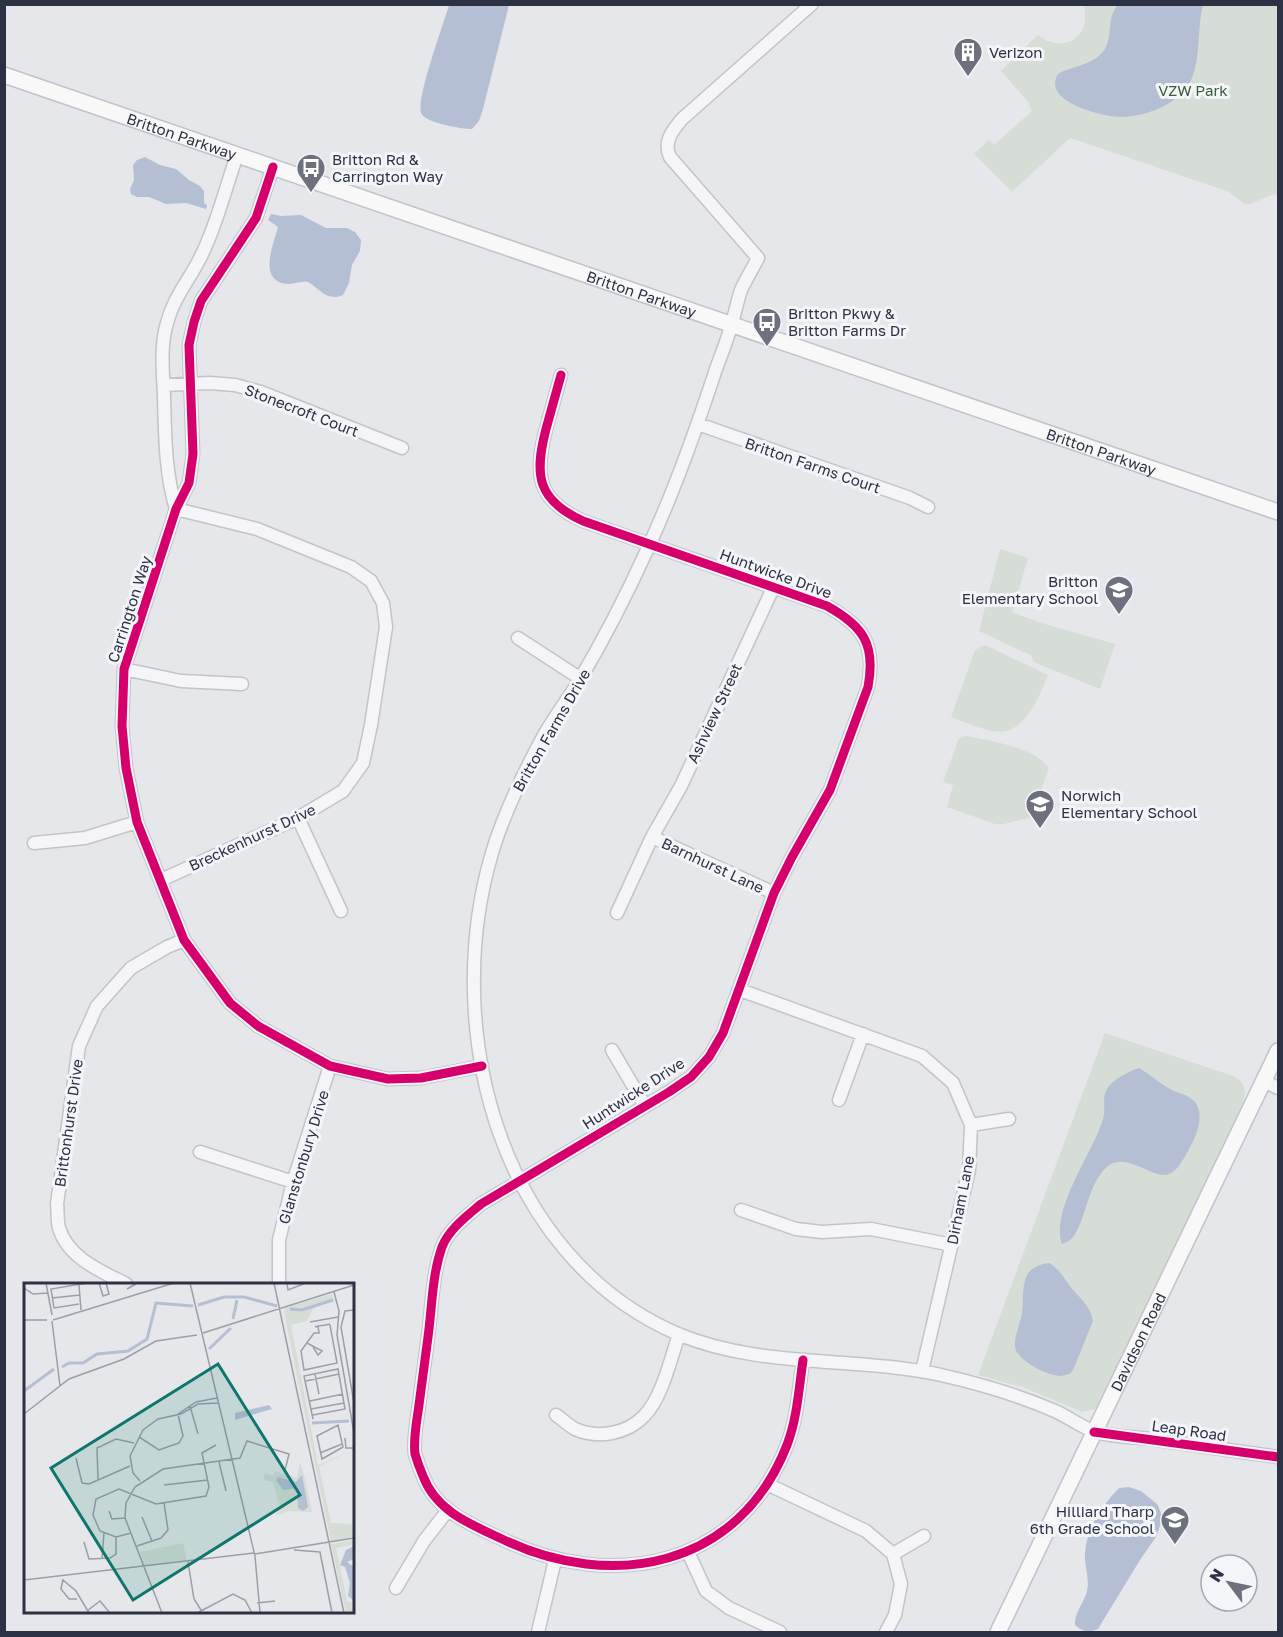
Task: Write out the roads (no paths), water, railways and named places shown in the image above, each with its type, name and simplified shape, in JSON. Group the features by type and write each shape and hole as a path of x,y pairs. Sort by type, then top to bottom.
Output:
{"main road":[{"name":"Britton Parkway","path":"4,75 1278,512"},
{"name":"Davidson Road","path":"998,1632 1278,1051"}],"street":[{"name":"Britton Farms Drive","path":"812,4 682,119 670,134 666,145 670,157 758,258 741,290 732,324 698,424 650,544 629,590 581,678 546,733 514,793 493,850 482,893 474,959 476,1017 487,1096 518,1182 544,1224 576,1263 604,1288 642,1314 679,1334 737,1353 922,1371 973,1382 1022,1397 1063,1414 1094,1432"},
{"name":"Carrington Way","path":"176,509 171,491 166,442 163,345 166,324 174,302 206,246 237,155"},
{"name":"Carrington Way","path":"273,167 256,218 201,301 189,345 193,454 189,483 176,509 124,669 122,726 126,768 137,822 184,940 230,1003 258,1026 330,1066 388,1079 421,1078 482,1065"},
{"name":"Huntwicke Drive","path":"561,375 539,463 540,479 545,493 556,505 567,514 826,606 855,624 870,653 872,669 865,698 831,790 774,893 723,1033 709,1057 690,1077 481,1204 456,1225 442,1246 437,1267 416,1426 415,1454 423,1478 433,1496 468,1524 513,1545 555,1560 610,1566 636,1565 688,1552 718,1536 746,1510 767,1484 787,1445 803,1360"},
{"name":"Stonecroft Court","path":"164,385 235,385 261,392 402,448"},
{"name":"Britton Farms Court","path":"698,424 910,498 928,507"},
{"name":"Breckenhurst Drive","path":"161,880 298,818 343,791 363,763 386,627 383,603 371,581 351,567 257,529 176,509"},
{"name":"Ashview Street","path":"616,913 652,837 681,786 772,588"},
{"path":"518,638 581,678"},
{"path":"124,669 181,681 242,684"},
{"path":"298,818 341,911"},
{"path":"34,843 85,838 137,822"},
{"name":"Barnhurst Lane","path":"652,837 774,893"},
{"name":"Brittonhurst Drive","path":"124,1283 87,1263 69,1248 59,1227 57,1204 79,1046 97,1006 131,968 184,940"},
{"name":"Dirham Lane","path":"740,990 922,1056 952,1083 971,1125 969,1170 922,1371"},
{"path":"839,1100 863,1034"},
{"path":"612,1050 645,1106"},
{"name":"Glanstonbury Drive","path":"279,1283 279,1240 292,1182 330,1066"},
{"path":"1264,1081 1278,1088"},
{"path":"971,1125 1009,1119"},
{"path":"200,1152 292,1182"},
{"path":"741,1210 796,1229 822,1232 871,1229 952,1245"},
{"path":"556,1415 574,1428 597,1435 623,1431 645,1416 658,1393 679,1334"},
{"name":"Leap Road","path":"1094,1432 1278,1457"},
{"path":"767,1484 866,1531 893,1554 901,1584 895,1615 886,1632"},
{"path":"396,1588 424,1541 448,1510"},
{"path":"893,1554 924,1536"},
{"path":"688,1552 706,1591 729,1608 780,1632"},
{"path":"538,1632 555,1560"}],"water":[{"path":"449,5 509,5 483,109 479,121 472,129 453,127 429,120 421,113 426,77"},
{"path":"1118,5 1203,5 1197,60 1187,87 1172,101 1153,111 1123,117 1089,111 1077,106 1058,93 1055,84 1058,74 1091,61 1101,54 1108,42 1112,16"},
{"path":"145,157 160,165 176,169 200,186 204,191 206,209 186,203 166,204 149,197 137,197 131,194 130,189 134,180 133,165 137,160"},
{"path":"271,214 301,215 326,228 347,228 355,232 361,240 360,251 352,265 349,283 343,295 328,296 308,282 289,284 279,282 273,277 270,261 278,227 268,220"},
{"path":"1139,1068 1166,1087 1189,1097 1198,1106 1200,1119 1194,1138 1180,1164 1169,1174 1163,1175 1123,1162 1115,1162 1108,1166 1101,1173 1091,1191 1078,1229 1072,1238 1062,1244 1060,1230 1062,1214 1074,1181 1098,1133 1103,1119 1106,1091 1116,1080"},
{"path":"1049,1263 1086,1305 1093,1321 1074,1368 1070,1374 1061,1376 1034,1367 1021,1357 1015,1347 1027,1275 1039,1265"},
{"path":"1129,1487 1141,1491 1157,1504 1161,1513 1161,1523 1156,1537 1098,1629 1083,1630 1075,1625 1075,1621 1087,1591 1085,1554 1088,1536 1096,1518 1113,1495 1119,1488"}],"place":[{"name":"Verizon","path":"968,78"},
{"name":"Britton Rd & Carrington Way","path":"311,194"},
{"name":"Britton Pkwy & Britton Farms Dr","path":"767,348"},
{"name":"Britton Elementary School","path":"1119,616"},
{"name":"Norwich Elementary School","path":"1040,830"},
{"name":"Hilliard Tharp 6th Grade School","path":"1175,1546"}],"park label":[{"name":"VZW Park","path":"1193,90"}]}
